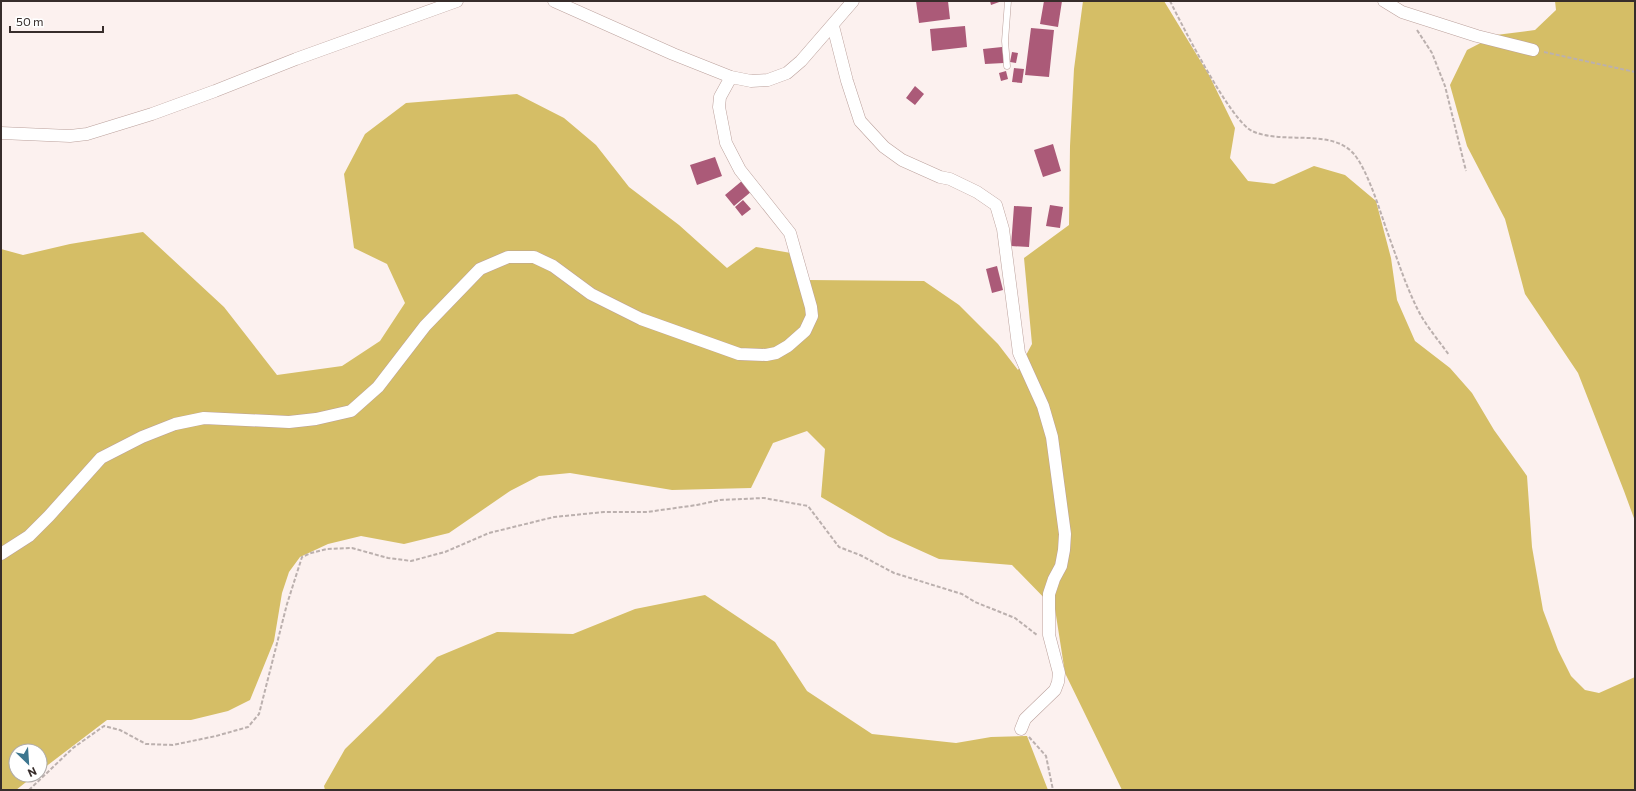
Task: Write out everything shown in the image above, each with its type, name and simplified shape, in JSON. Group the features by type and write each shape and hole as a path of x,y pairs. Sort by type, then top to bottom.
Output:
{"street":[{"path":"1,133 70,136 87,134 159,111 296,59 457,1"},
{"path":"554,1 673,54 731,77 751,81 768,80 787,73 801,61 833,26 853,1"},
{"path":"1384,1 1406,14 1477,36 1533,50"},
{"path":"833,26 860,121 884,147 902,160 940,177 950,179 977,192 996,205 1003,229 1019,352 1043,406 1052,437 1065,534 1062,566 1054,579 1049,594 1048,618 1051,646 1059,673 1055,690 1025,719 1022,729"},
{"path":"1,554 29,536 101,458 142,437 175,424 204,418 289,422 316,420 351,411 378,387 425,326 480,269 508,257 534,257 553,266 591,294 641,319 738,354 766,355 788,346 806,331 812,316 811,307 790,233 740,170 726,143 719,108 720,97 731,77"}],"lane":[{"path":"1007,66 1005,42 1008,1"}],"path":[{"path":"1170,1 1216,85 1231,110 1244,125 1252,131 1284,138 1331,141 1345,146 1354,154 1372,189 1420,313 1449,355"},
{"path":"1406,14 1432,54 1445,86 1466,171"},
{"path":"1533,50 1635,72"},
{"path":"29,790 73,748 104,726 120,730 146,744 173,744 216,736 248,727 259,714 287,604 302,557 327,549 352,548 388,558 411,561 445,552 489,533 554,517 604,512 647,512 697,505 720,500 764,498 808,506 839,547 860,555 894,573 962,594 975,602 1015,618 1051,646"},
{"path":"1022,729 1046,756 1053,790"}],"shaded area":[{"path":"1083,1 1164,1 1209,75 1235,128 1230,158 1248,181 1274,184 1314,166 1345,175 1376,201 1391,258 1397,300 1415,341 1450,368 1472,393 1494,430 1527,476 1532,547 1543,610 1558,650 1571,676 1585,690 1599,693 1635,677 1635,790 1122,790 1065,673 1055,609 1012,565 939,559 888,536 821,497 825,449 807,431 773,443 751,488 672,490 570,473 539,476 510,491 449,533 404,544 361,536 328,544 300,557 289,572 282,593 274,641 250,700 228,711 191,720 107,720 48,765 48,743 8,743 8,783 25,783 16,790 1,790 1,249 23,255 70,244 143,232 224,307 277,375 342,366 380,341 405,303 387,264 354,248 344,174 365,134 406,103 517,94 564,118 596,145 629,187 679,225 727,268 756,247 791,253 807,280 924,281 959,305 998,344 1018,370 1032,344 1024,258 1069,225 1070,146 1074,69"},
{"path":"1555,1 1635,1 1635,521 1578,373 1525,294 1505,219 1467,146 1450,85 1467,50 1496,35 1535,30 1556,10"},
{"path":"705,595 775,642 807,691 872,734 956,743 991,737 1027,736 1048,790 325,790 324,786 345,749 437,657 497,632 573,634 635,609"}],"building":[{"path":"916,1 948,1 950,19 919,23"},
{"path":"990,1 1002,1 991,5"},
{"path":"1044,1 1062,1 1058,27 1040,24"},
{"path":"965,26 967,47 932,51 930,29"},
{"path":"1031,28 1054,30 1049,77 1025,75"},
{"path":"1002,47 1004,63 985,64 983,49"},
{"path":"1012,52 1018,53 1016,63 1010,62"},
{"path":"1014,68 1024,69 1022,83 1012,82"},
{"path":"1006,71 1008,79 1001,81 999,73"},
{"path":"915,86 924,94 915,105 906,98"},
{"path":"1053,144 1061,171 1043,177 1034,150"},
{"path":"715,157 722,176 697,185 690,165"},
{"path":"743,180 752,191 734,206 725,195"},
{"path":"743,200 751,209 742,216 735,207"},
{"path":"1050,205 1063,207 1060,228 1046,226"},
{"path":"1014,206 1032,207 1029,247 1011,246"},
{"path":"997,266 1003,290 992,293 986,269"}]}
